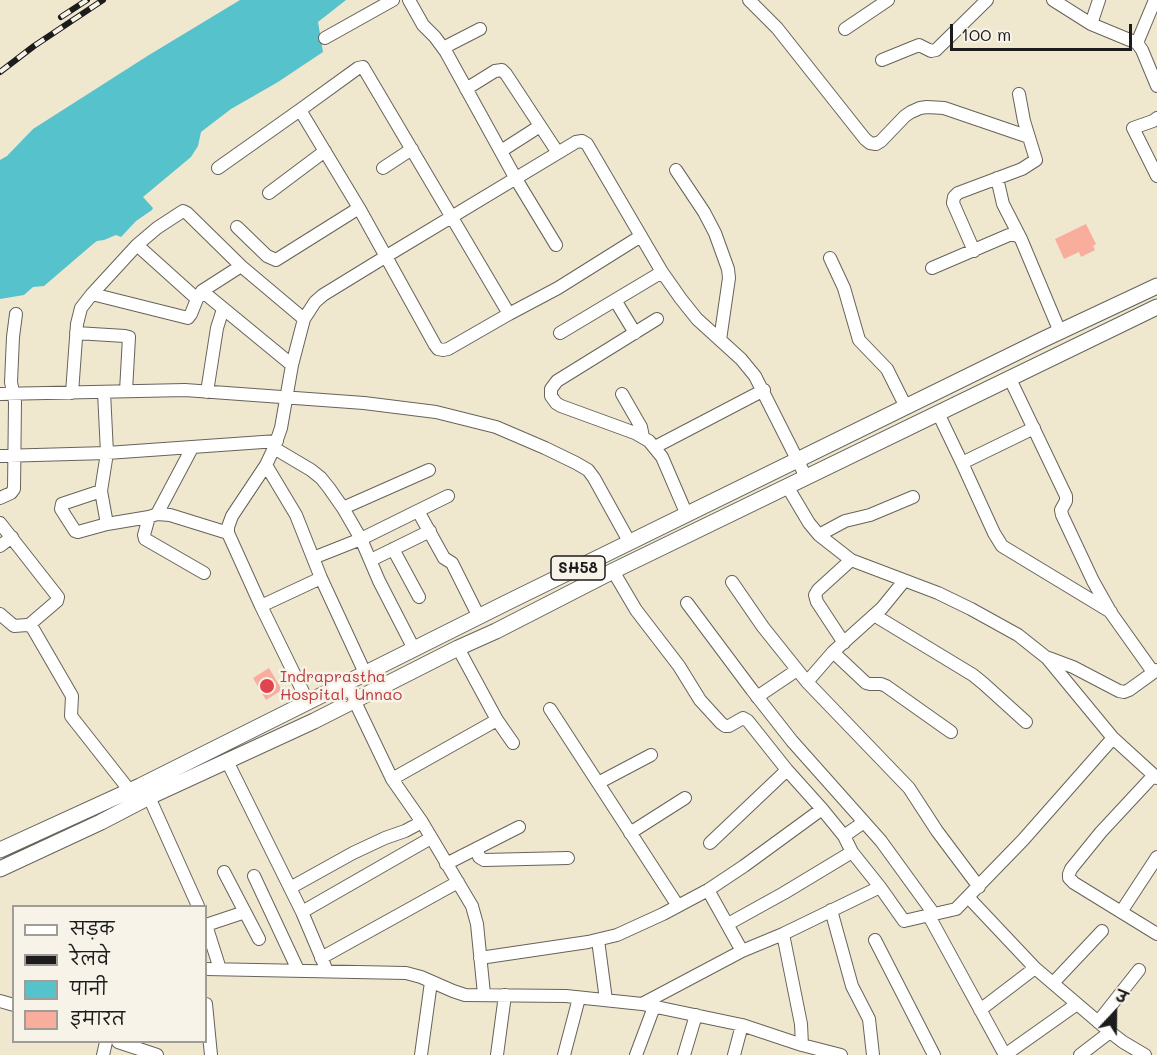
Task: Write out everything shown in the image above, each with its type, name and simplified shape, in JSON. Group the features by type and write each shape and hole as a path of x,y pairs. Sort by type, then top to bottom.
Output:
{"main road":[{"name":"SH58","path":"0,850 130,790 798,460 1157,286"},
{"name":"SH58","path":"0,869 314,721 787,486 1157,307"},
{"path":"37,833 44,849"}],"street":[{"path":"325,38 393,0"},
{"path":"409,0 423,25 442,48 516,179 556,244"},
{"path":"749,0 777,28 870,143 876,144 881,141 911,112 927,107 944,108 1029,137"},
{"path":"845,29 888,0"},
{"path":"882,60 919,45 931,51 936,50 987,0"},
{"path":"1053,0 1091,24 1137,43 1143,50 1157,86"},
{"path":"1091,24 1099,0"},
{"path":"1137,43 1155,0"},
{"path":"442,48 480,29"},
{"path":"218,168 362,67 509,314"},
{"path":"466,89 495,70 506,74 558,153"},
{"path":"974,251 953,203 954,197 958,193 1022,169 1036,160 1024,121 1019,94"},
{"path":"300,110 359,208 438,349 448,349 558,288 641,236"},
{"path":"1157,118 1133,128 1157,176"},
{"path":"501,151 540,126"},
{"path":"308,702 228,533 232,516 266,465 275,445 304,319 318,299 576,142 585,142 662,272 681,299 697,319 750,368 764,390 806,477"},
{"path":"383,168 412,149"},
{"path":"269,194 325,151"},
{"path":"676,170 704,212 715,233 728,269 729,278 720,340"},
{"path":"997,178 1003,204 1059,332"},
{"path":"237,226 267,256 276,260 359,208"},
{"path":"72,393 76,333 81,308 137,245 179,213 185,212 242,266 304,319"},
{"path":"932,268 1009,235 1019,237"},
{"path":"137,245 199,295 224,309 292,365"},
{"path":"830,258 844,288 859,340 886,369 906,407"},
{"path":"92,294 184,318 191,314 199,295 242,266"},
{"path":"560,333 662,272"},
{"path":"615,300 635,333"},
{"path":"207,392 217,328 224,309"},
{"path":"6,394 11,382 6,336 16,314"},
{"path":"657,319 556,381 551,392 553,399 561,406 643,436 662,457 687,515"},
{"path":"76,333 129,337 126,391"},
{"path":"1010,379 1066,498 1061,510 1062,515 1093,580 1111,613 1155,671 1124,692 1073,667 1047,658"},
{"path":"6,394 184,390 364,403 436,412 496,427 588,470 630,543"},
{"path":"655,447 764,390"},
{"path":"104,392 107,453 101,491 107,524"},
{"path":"0,498 14,489 15,402 6,394"},
{"path":"621,394 641,427 643,436"},
{"path":"938,413 1002,546 1111,613"},
{"path":"962,463 1034,428"},
{"path":"0,456 275,445 321,478 343,508 361,539 379,581 414,649"},
{"path":"192,448 144,535 145,539 204,573"},
{"path":"266,465 296,515 321,579 365,673"},
{"path":"343,508 429,470"},
{"path":"787,486 809,523 819,535 851,560 938,593 1018,635 1047,658 1113,738 1155,777 1101,832 1071,869 1069,878 1157,934"},
{"path":"101,491 63,504 61,508 76,532 153,515 170,515 228,533"},
{"path":"314,558 361,539 448,496"},
{"path":"819,535 845,521 870,515 913,497"},
{"path":"418,511 444,558 452,563 479,617"},
{"path":"0,522 58,597 57,601 29,625 14,626 0,614"},
{"path":"370,560 430,531"},
{"path":"0,546 12,537"},
{"path":"393,549 419,597"},
{"path":"844,643 817,602 815,595 851,560"},
{"path":"614,571 636,610 679,666 700,700 725,726 746,718 844,836 852,852 904,921 956,909 1060,799 1113,738"},
{"path":"261,606 321,579"},
{"path":"807,682 833,652 874,615 904,580"},
{"path":"732,582 796,670 909,788 937,831 979,887"},
{"path":"687,603 791,739 881,841 931,915 1005,1055 1077,1004"},
{"path":"874,615 972,675 1026,722"},
{"path":"29,625 33,628 72,696 71,716 130,790"},
{"path":"458,648 497,720 513,743"},
{"path":"833,652 866,683 886,686 951,732"},
{"path":"757,697 796,670"},
{"path":"346,683 392,779 422,822 472,906 484,994"},
{"path":"550,709 678,906"},
{"path":"392,779 497,720"},
{"path":"774,754 791,739"},
{"path":"598,783 651,755"},
{"path":"227,761 302,912 327,971"},
{"path":"710,843 788,770"},
{"path":"149,797 198,905"},
{"path":"630,833 685,798"},
{"path":"480,958 617,935 708,890 822,809"},
{"path":"290,888 353,853 422,822"},
{"path":"844,836 864,822"},
{"path":"446,864 519,827"},
{"path":"302,912 431,838"},
{"path":"477,848 480,858 484,860 568,858"},
{"path":"728,924 852,852"},
{"path":"1121,912 1157,857"},
{"path":"224,872 259,939"},
{"path":"254,876 298,970"},
{"path":"321,958 458,882"},
{"path":"636,1055 648,1006 742,951 783,934 880,887"},
{"path":"708,890 742,951"},
{"path":"968,897 1035,968 1110,1032 1145,1055"},
{"path":"831,910 852,986 868,1019 873,1055"},
{"path":"207,925 245,912"},
{"path":"207,928 220,969"},
{"path":"1053,983 1101,931"},
{"path":"783,934 800,1017 802,1045"},
{"path":"598,940 606,1000"},
{"path":"875,940 934,1055"},
{"path":"980,1010 1035,968"},
{"path":"207,969 406,973 465,994 606,1000 742,1025 824,1053 841,1055"},
{"path":"1098,1022 1139,970"},
{"path":"421,1055 431,982"},
{"path":"496,1055 505,995"},
{"path":"564,1055 579,998"},
{"path":"207,1014 211,1055"},
{"path":"684,1055 696,1015"},
{"path":"734,1055 742,1025"},
{"path":"1080,1055 1110,1032"},
{"path":"123,1043 156,1055"}],"water":[{"path":"240,0 346,0 318,22 323,52 278,82 231,109 201,132 198,146 191,157 143,197 153,208 152,210 136,221 121,237 116,235 97,241 44,286 33,287 24,295 0,299 0,160 7,156 33,129"}],"building":[{"path":"1086,224 1096,244 1093,246 1095,250 1081,257 1079,252 1064,259 1055,239"},
{"path":"269,668 282,690 266,700 253,678"}],"railway":[{"path":"61,17 87,0"},
{"path":"0,72 34,46 103,0"}],"place":[{"name":"Indraprastha Hospital, Unnao","path":"267,686"}]}
